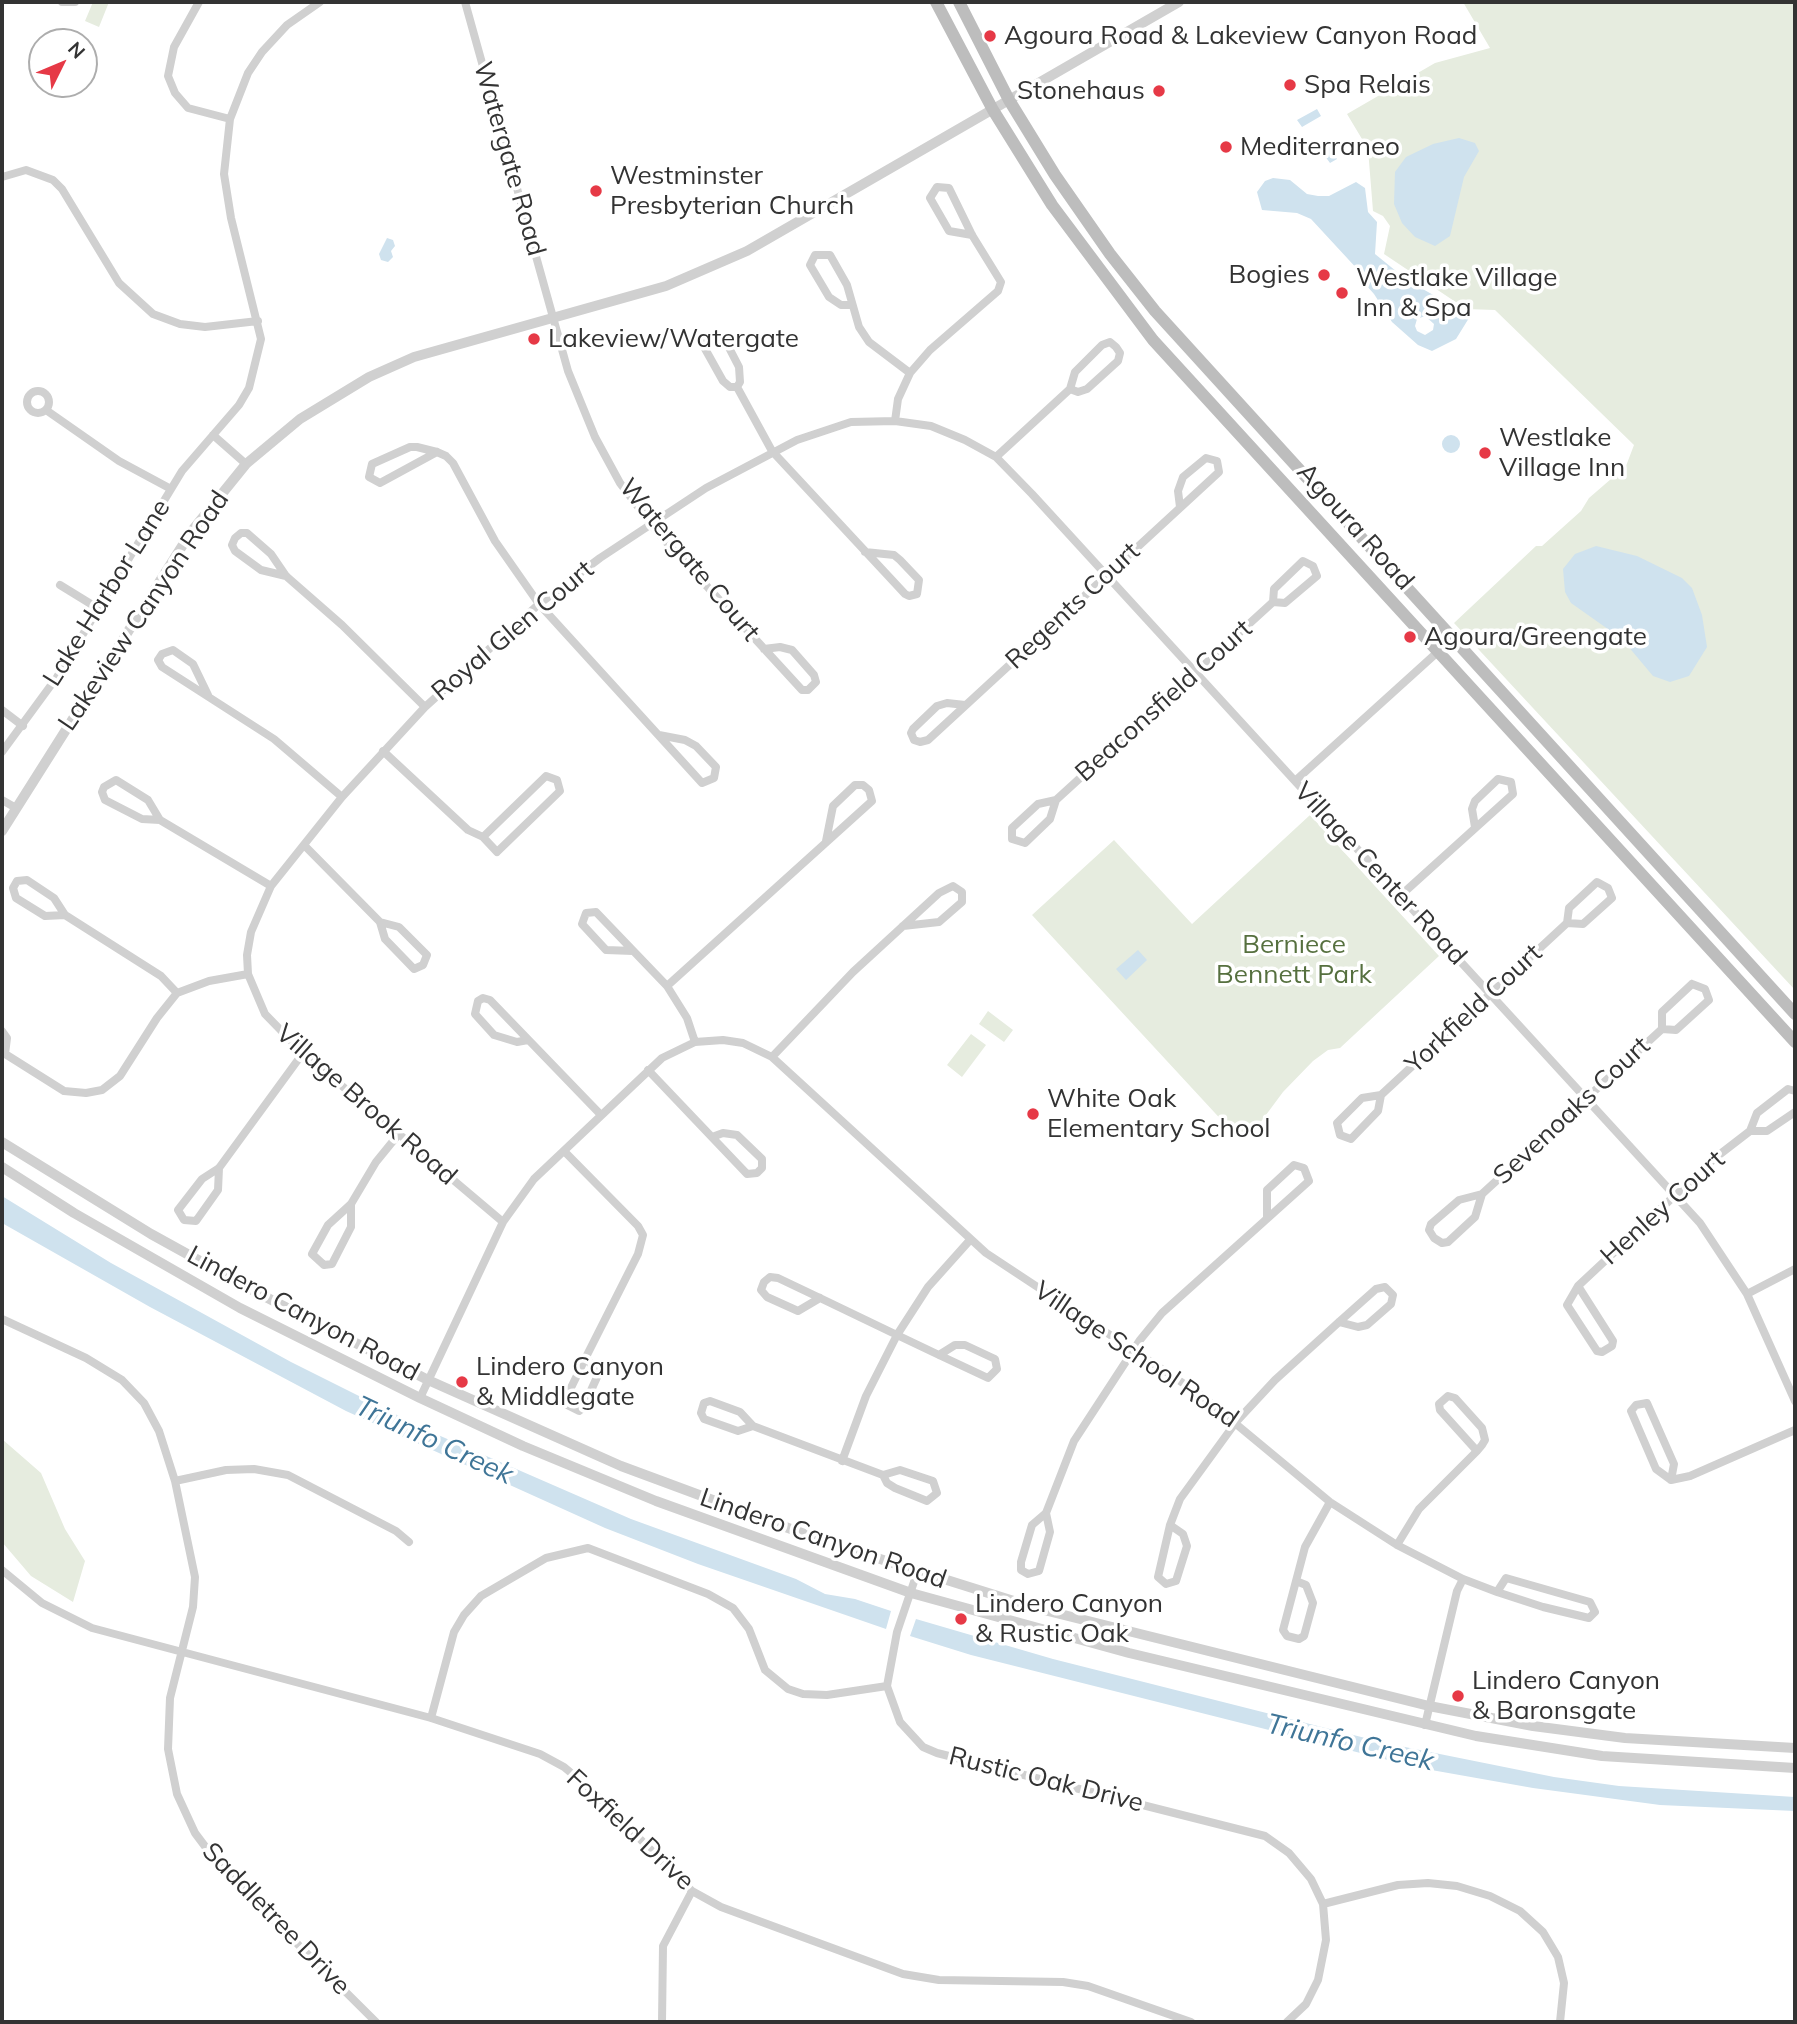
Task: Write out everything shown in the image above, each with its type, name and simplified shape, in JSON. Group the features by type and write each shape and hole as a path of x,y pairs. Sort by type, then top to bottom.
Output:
{"main road":[{"name":"Agoura Road","path":"936,2 993,110 1084,251 1153,340 1795,1042"},
{"name":"Agoura Road","path":"959,2 1009,100 1067,194 1148,302 1795,1014"}],"street":[{"path":"62,2 75,2"},
{"path":"199,2 174,47 168,76 175,93 188,108 230,119"},
{"name":"Lake Harbor Lane","path":"2,751 23,726 99,609 171,489 248,388 261,339 230,218 224,174 230,119 243,84 262,52 287,25 320,2"},
{"name":"Watergate Road","path":"465,2 554,316"},
{"name":"Lakeview Canyon Road","path":"2,831 191,532 246,464 300,419 369,377 414,357 666,286 719,264 1180,2"},
{"path":"2,177 26,170 53,180 119,283 153,314 180,324 205,327 258,321"},
{"path":"895,421 898,399 910,373 930,350 998,291 1001,282 997,271 972,235 949,188 937,187 930,198 949,231 972,235"},
{"path":"851,305 841,305 829,297 810,265 815,255 830,255 847,285 851,305 869,342 910,373"},
{"name":"Watergate Court","path":"554,316 568,370 595,438 620,483 650,523 764,649 802,690 808,690 816,682 814,674 792,650 764,649"},
{"path":"737,387 730,387 723,381 704,348 705,342 720,335 724,338 739,368 737,387 772,451 865,552 905,594 917,594 919,580 901,560 894,555 865,552"},
{"path":"996,457 1070,389 1075,372 1102,345 1110,342 1116,347 1120,353 1118,360 1087,390 1078,392 1070,389"},
{"path":"46,410 119,461 171,489"},
{"name":"Royal Glen Court","path":"248,974 251,932 271,886 342,797 383,751 425,707 539,604 650,523 772,451 825,428 851,422 895,421"},
{"name":"Village Center Road","path":"895,421 931,426 996,457 1490,993 1700,1223 1748,1294 1795,1401"},
{"path":"213,435 246,464"},
{"path":"437,452 380,483 369,477 372,464 410,447 437,452 453,463 495,541 539,604 702,783 714,778 716,767 696,747 685,740 659,735"},
{"name":"Regents Court","path":"965,705 947,703 937,706 913,729 914,740 928,740 1219,472 1217,461 1206,458 1183,477 1178,491 1180,507"},
{"path":"286,576 261,570 234,551 232,545 235,538 241,533 247,533 271,554 286,576 342,625 425,707"},
{"name":"Beaconsfield Court","path":"1056,800 1050,819 1025,843 1013,839 1012,828 1038,804 1056,800 1273,602 1274,589 1303,561 1313,566 1317,576 1285,603 1273,602"},
{"path":"60,585 99,609"},
{"path":"1295,781 1452,639"},
{"path":"208,695 193,664 173,650 162,654 158,660 162,667 274,739 342,797"},
{"path":"2,710 23,726"},
{"path":"383,751 468,830 483,837 497,852 560,791 557,780 547,776 483,837"},
{"path":"1400,896 1513,794 1510,782 1498,779 1475,801 1472,809 1475,827"},
{"path":"160,820 142,820 105,800 102,793 104,787 116,780 148,800 160,820 271,886"},
{"path":"667,986 872,801 869,790 863,785 855,785 833,806 825,841"},
{"path":"2,800 16,808"},
{"path":"304,845 380,922 385,939 414,969 423,965 426,956 399,927 380,922"},
{"path":"65,915 45,916 16,898 13,888 17,881 27,880 54,898 65,915 161,976 177,993"},
{"name":"Yorkfield Court","path":"1381,1095 1378,1111 1351,1139 1340,1135 1337,1123 1362,1098 1381,1095 1567,923 1569,908 1597,882 1608,888 1612,898 1583,924 1567,923"},
{"path":"772,1057 811,1013 903,926 948,887 953,886 962,892 962,902 939,922 903,926"},
{"path":"420,1398 503,1222 534,1179 648,1070 678,1047 695,1042 687,1018 667,986 596,912 586,913 582,920 584,928 606,950 633,951"},
{"path":"2,1031 7,1038 3,1053 64,1091 86,1093 102,1090 120,1076 157,1018 177,993 209,981 248,974"},
{"name":"Village Brook Road","path":"248,974 265,1014 303,1053 503,1222"},
{"name":"Sevenoaks Court","path":"1482,1194 1475,1217 1448,1242 1441,1243 1434,1238 1429,1230 1431,1224 1459,1200 1482,1194 1662,1029 1676,1030 1709,1000 1705,989 1692,984 1660,1016 1662,1029"},
{"path":"528,1040 517,1042 494,1035 475,1014 478,1001 483,998 490,1000 601,1115"},
{"name":"Village School Road","path":"695,1042 723,1040 743,1043 772,1057 970,1240 1236,1422 1329,1502 1397,1545 1463,1579 1497,1592 1589,1618 1595,1612 1590,1602 1506,1578 1497,1592"},
{"path":"219,1168 218,1190 196,1221 184,1220 178,1210 202,1179 219,1168 303,1053"},
{"path":"648,1070 747,1174 757,1173 762,1168 761,1160 737,1135 723,1133 712,1137"},
{"name":"Henley Court","path":"1578,1286 1614,1340 1612,1346 1602,1352 1597,1351 1567,1304 1578,1286 1675,1195 1750,1131 1757,1113 1788,1089 1795,1091"},
{"name":"Henley Court","path":"1750,1131 1767,1131 1795,1112"},
{"path":"351,1204 351,1227 332,1264 324,1265 312,1254 328,1225 351,1204 364,1179 398,1135"},
{"name":"Lindero Canyon Road","path":"2,1142 151,1234 256,1292 428,1380 645,1476 917,1573 1036,1608 1429,1706 1586,1733 1746,1747 1795,1748"},
{"path":"564,1151 638,1226 643,1235 638,1254 586,1357 565,1400 566,1405 579,1411 583,1408 598,1375 597,1368 586,1357"},
{"path":"1046,1513 1050,1532 1039,1571 1028,1574 1021,1570 1021,1562 1032,1525 1046,1513 1074,1441 1132,1351 1162,1313 1309,1181 1304,1168 1294,1165 1267,1190 1267,1217"},
{"name":"Lindero Canyon Road","path":"2,1167 74,1213 240,1308 420,1398 523,1446 656,1501 911,1593 1129,1653 1425,1725 1602,1756 1795,1768"},
{"path":"842,1461 866,1396 897,1335 928,1287 970,1240"},
{"path":"1748,1294 1795,1269"},
{"path":"820,1298 798,1311 767,1297 761,1290 770,1277 820,1298 897,1335 939,1355 988,1378 997,1369 995,1359 965,1345 947,1349 939,1355"},
{"path":"1170,1525 1183,1534 1187,1546 1176,1581 1166,1584 1158,1577 1170,1525 1195,1476 1236,1422 1339,1322 1376,1289 1385,1287 1393,1295 1391,1304 1367,1325 1357,1327 1339,1322"},
{"name":"Saddletree Drive","path":"2,1318 86,1358 122,1380 144,1403 155,1422 175,1481 195,1577 193,1607 170,1698 168,1749 177,1794 195,1833 222,1869 376,2022"},
{"path":"1397,1545 1419,1509 1477,1451 1485,1440 1482,1428 1455,1398 1448,1396 1439,1404 1440,1410 1477,1451"},
{"path":"753,1426 738,1431 704,1419 701,1413 704,1403 710,1401 740,1412 753,1426 883,1475 900,1470 933,1481 937,1493 927,1501 895,1488 887,1483 883,1475"},
{"path":"1671,1480 1674,1464 1647,1403 1636,1405 1631,1411 1656,1469 1671,1480 1690,1476 1795,1430"},
{"path":"175,1481 240,1469 288,1475 396,1531 409,1542"},
{"path":"1296,1581 1306,1585 1313,1603 1304,1636 1299,1639 1287,1636 1283,1630 1296,1581 1306,1547 1329,1502"},
{"path":"430,1718 454,1632 464,1615 481,1596 546,1558 588,1548 708,1594 733,1608 749,1629 765,1670 788,1689 803,1694 827,1695 887,1686 897,1632 917,1573"},
{"name":"Foxfield Drive","path":"2,1570 42,1603 92,1628 430,1718 540,1754 564,1767 692,1891 721,1908 903,1974 939,1980 1088,1986 1191,2022"},
{"path":"1425,1725 1457,1591 1463,1579"},
{"name":"Rustic Oak Drive","path":"887,1686 900,1722 923,1747 937,1754 1265,1836 1289,1853 1311,1879 1322,1905"},
{"path":"1746,1747 1746,1766"},
{"path":"1287,2022 1306,2004 1318,1980 1326,1940 1322,1905 1398,1885 1428,1883 1457,1886 1490,1896 1520,1911 1543,1932 1558,1957 1564,1983 1560,2022"},
{"path":"662,2022 663,1945 692,1891"}],"green space":[{"path":"93,2 109,2 99,27 85,21"},
{"path":"1463,2 1795,2 1795,990 1454,623 1536,546 1542,546 1581,511 1589,498 1626,466 1634,445 1495,310 1466,309 1384,254 1390,226 1383,216 1373,211 1368,149 1347,114 1435,63 1490,48"},
{"name":"Berniece Bennett Park","path":"1310,815 1439,956 1340,1048 1328,1050 1313,1061 1283,1092 1260,1123 1239,1139 1032,915 1114,840 1192,924"},
{"path":"988,1011 1013,1030 1004,1042 979,1024"},
{"path":"971,1034 986,1045 962,1077 947,1065"},
{"path":"2,1439 41,1473 65,1529 85,1561 73,1602 31,1576 2,1542"}],"water":[{"path":"1317,109 1321,116 1302,127 1297,120"},
{"path":"1459,138 1475,143 1479,151 1464,177 1450,236 1435,246 1415,237 1402,223 1394,204 1395,172 1406,157 1433,144"},
{"path":"1329,142 1337,159 1330,163 1319,148"},
{"path":"1273,178 1290,180 1307,194 1318,196 1329,196 1356,182 1365,188 1368,212 1377,222 1375,254 1407,280 1435,296 1447,309 1467,314 1469,318 1456,339 1432,351 1418,345 1392,322 1374,294 1357,275 1360,272 1311,219 1297,213 1262,210 1257,192 1265,181","holes":["1425,316 1434,324 1433,330 1425,335 1417,331 1415,326 1417,319"]},
{"path":"387,238 393,240 395,246 391,251 393,257 388,262 381,260 379,254"},
{"path":"1451,435 1457,438 1460,444 1457,450 1451,453 1445,450 1442,444 1445,438"},
{"path":"1596,546 1637,556 1682,578 1692,588 1702,615 1707,647 1689,676 1670,682 1653,676 1622,639 1571,603 1565,592 1563,569 1575,554"},
{"path":"1138,950 1147,960 1126,980 1116,969"},
{"name":"Triunfo Creek","path":"2,1196 111,1263 291,1362 429,1431 631,1519 796,1579 825,1594 855,1599 891,1611 886,1629 698,1564 605,1528 346,1411 150,1307 2,1223"},
{"name":"Triunfo Creek","path":"916,1619 1053,1659 1385,1743 1554,1777 1619,1786 1795,1797 1795,1811 1660,1805 1533,1788 1420,1768 971,1655 910,1636"}],"place":[{"name":"Agoura Road & Lakeview Canyon Road","path":"990,36"},
{"name":"Spa Relais","path":"1290,85"},
{"name":"Stonehaus","path":"1159,91"},
{"name":"Mediterraneo","path":"1226,147"},
{"name":"Westminster Presbyterian Church","path":"596,191"},
{"name":"Bogies","path":"1324,275"},
{"name":"Westlake Village Inn & Spa","path":"1342,293"},
{"name":"Lakeview/Watergate","path":"534,339"},
{"name":"Westlake Village Inn","path":"1485,453"},
{"name":"Agoura/Greengate","path":"1410,637"},
{"name":"White Oak Elementary School","path":"1033,1114"},
{"name":"Lindero Canyon & Middlegate","path":"462,1382"},
{"name":"Lindero Canyon & Rustic Oak","path":"961,1619"},
{"name":"Lindero Canyon & Baronsgate","path":"1458,1696"}]}
